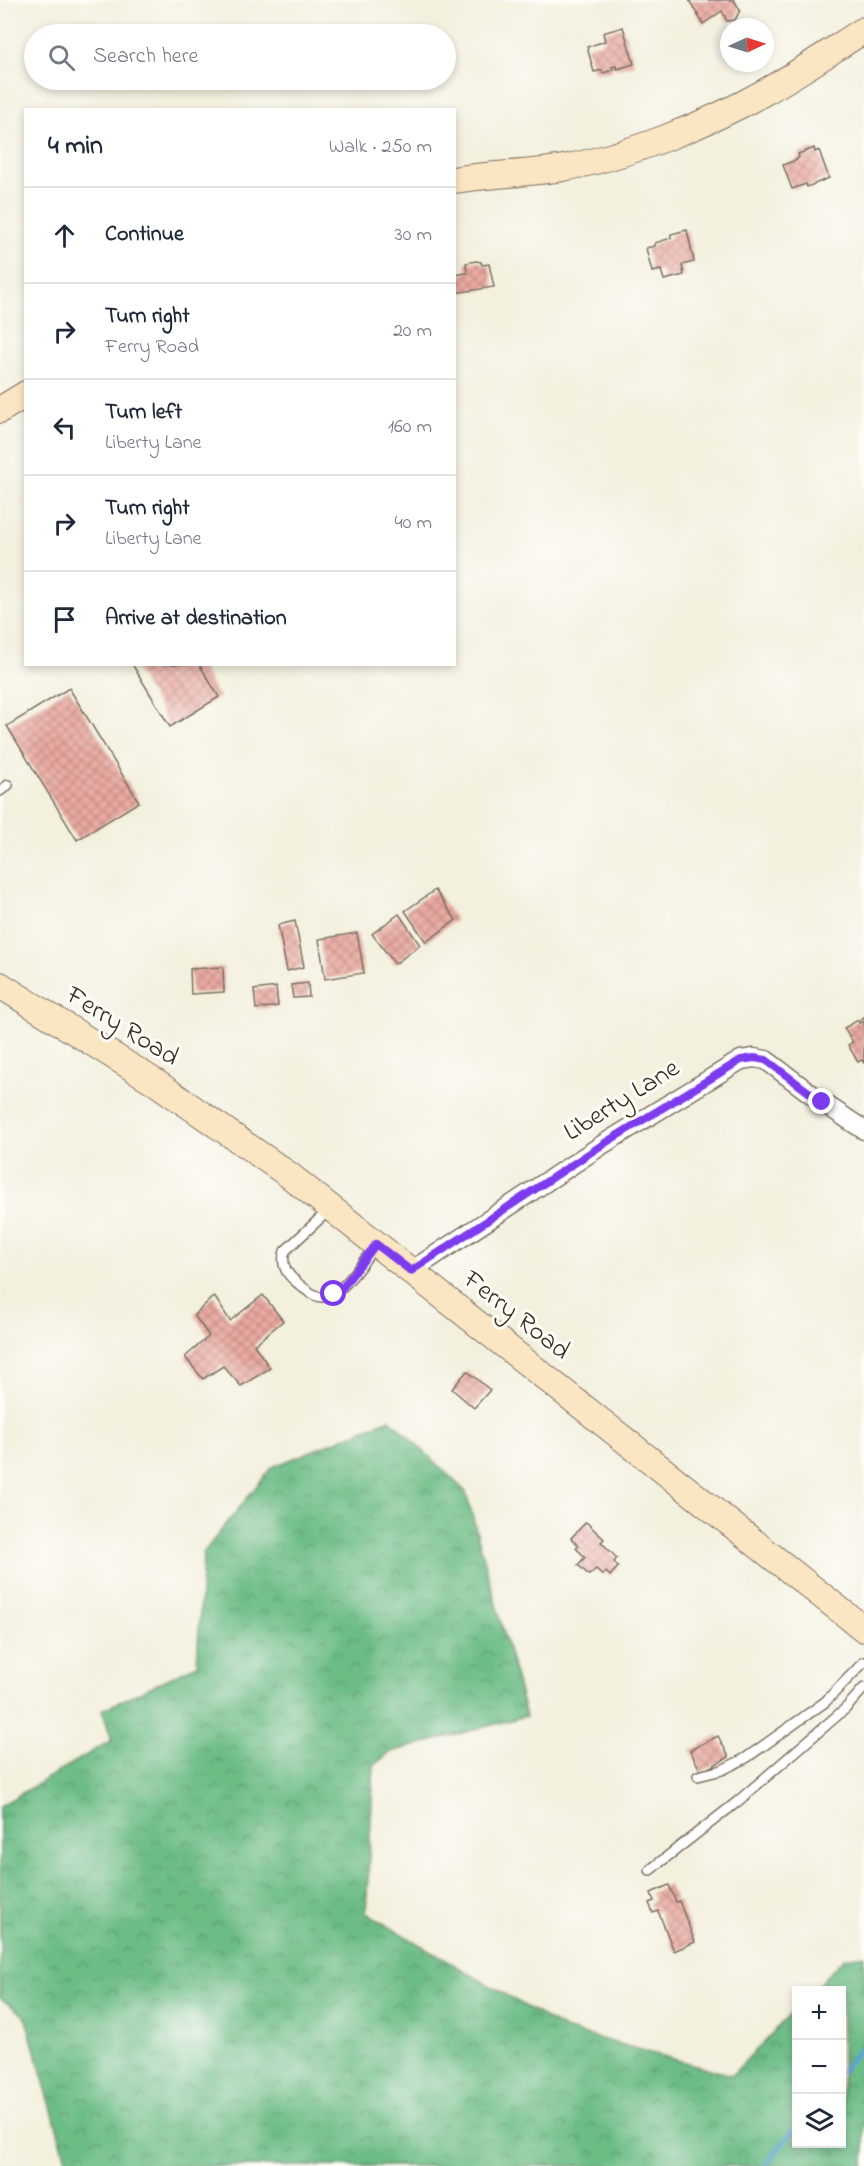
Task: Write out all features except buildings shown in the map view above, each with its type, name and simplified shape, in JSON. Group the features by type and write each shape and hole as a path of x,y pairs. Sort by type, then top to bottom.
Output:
{"main road":[{"path":"456,180 563,168 627,152 700,123 763,94 864,30"},
{"path":"0,410 24,395"},
{"name":"Ferry Road","path":"0,985 164,1089 289,1175 864,1629"}],"street":[{"name":"Liberty Lane","path":"411,1271 605,1143 741,1060 754,1058 766,1060 864,1130"}],"lane":[{"path":"330,1208 285,1251 283,1258 284,1268 314,1295 322,1297 334,1294 343,1287 376,1244"},
{"path":"698,1776 722,1770 746,1758 825,1702 864,1662"},
{"path":"650,1870 737,1802 846,1708 864,1688"}],"green space":[{"path":"390,1419 466,1492 526,1716 391,1752 374,1765 366,1913 564,2029 732,2075 792,2012 792,2148 846,2148 846,1986 817,1986 844,1958 864,1955 864,2166 68,2166 25,2016 0,1998 0,1806 112,1740 102,1710 197,1665 203,1553 272,1467"}],"waterway":[{"path":"846,2066 864,2043"},
{"path":"765,2166 792,2132"}],"route":[{"path":"334,1294 343,1287 376,1244 411,1271 514,1201 689,1090 741,1060 754,1058 766,1060 822,1102"}]}
